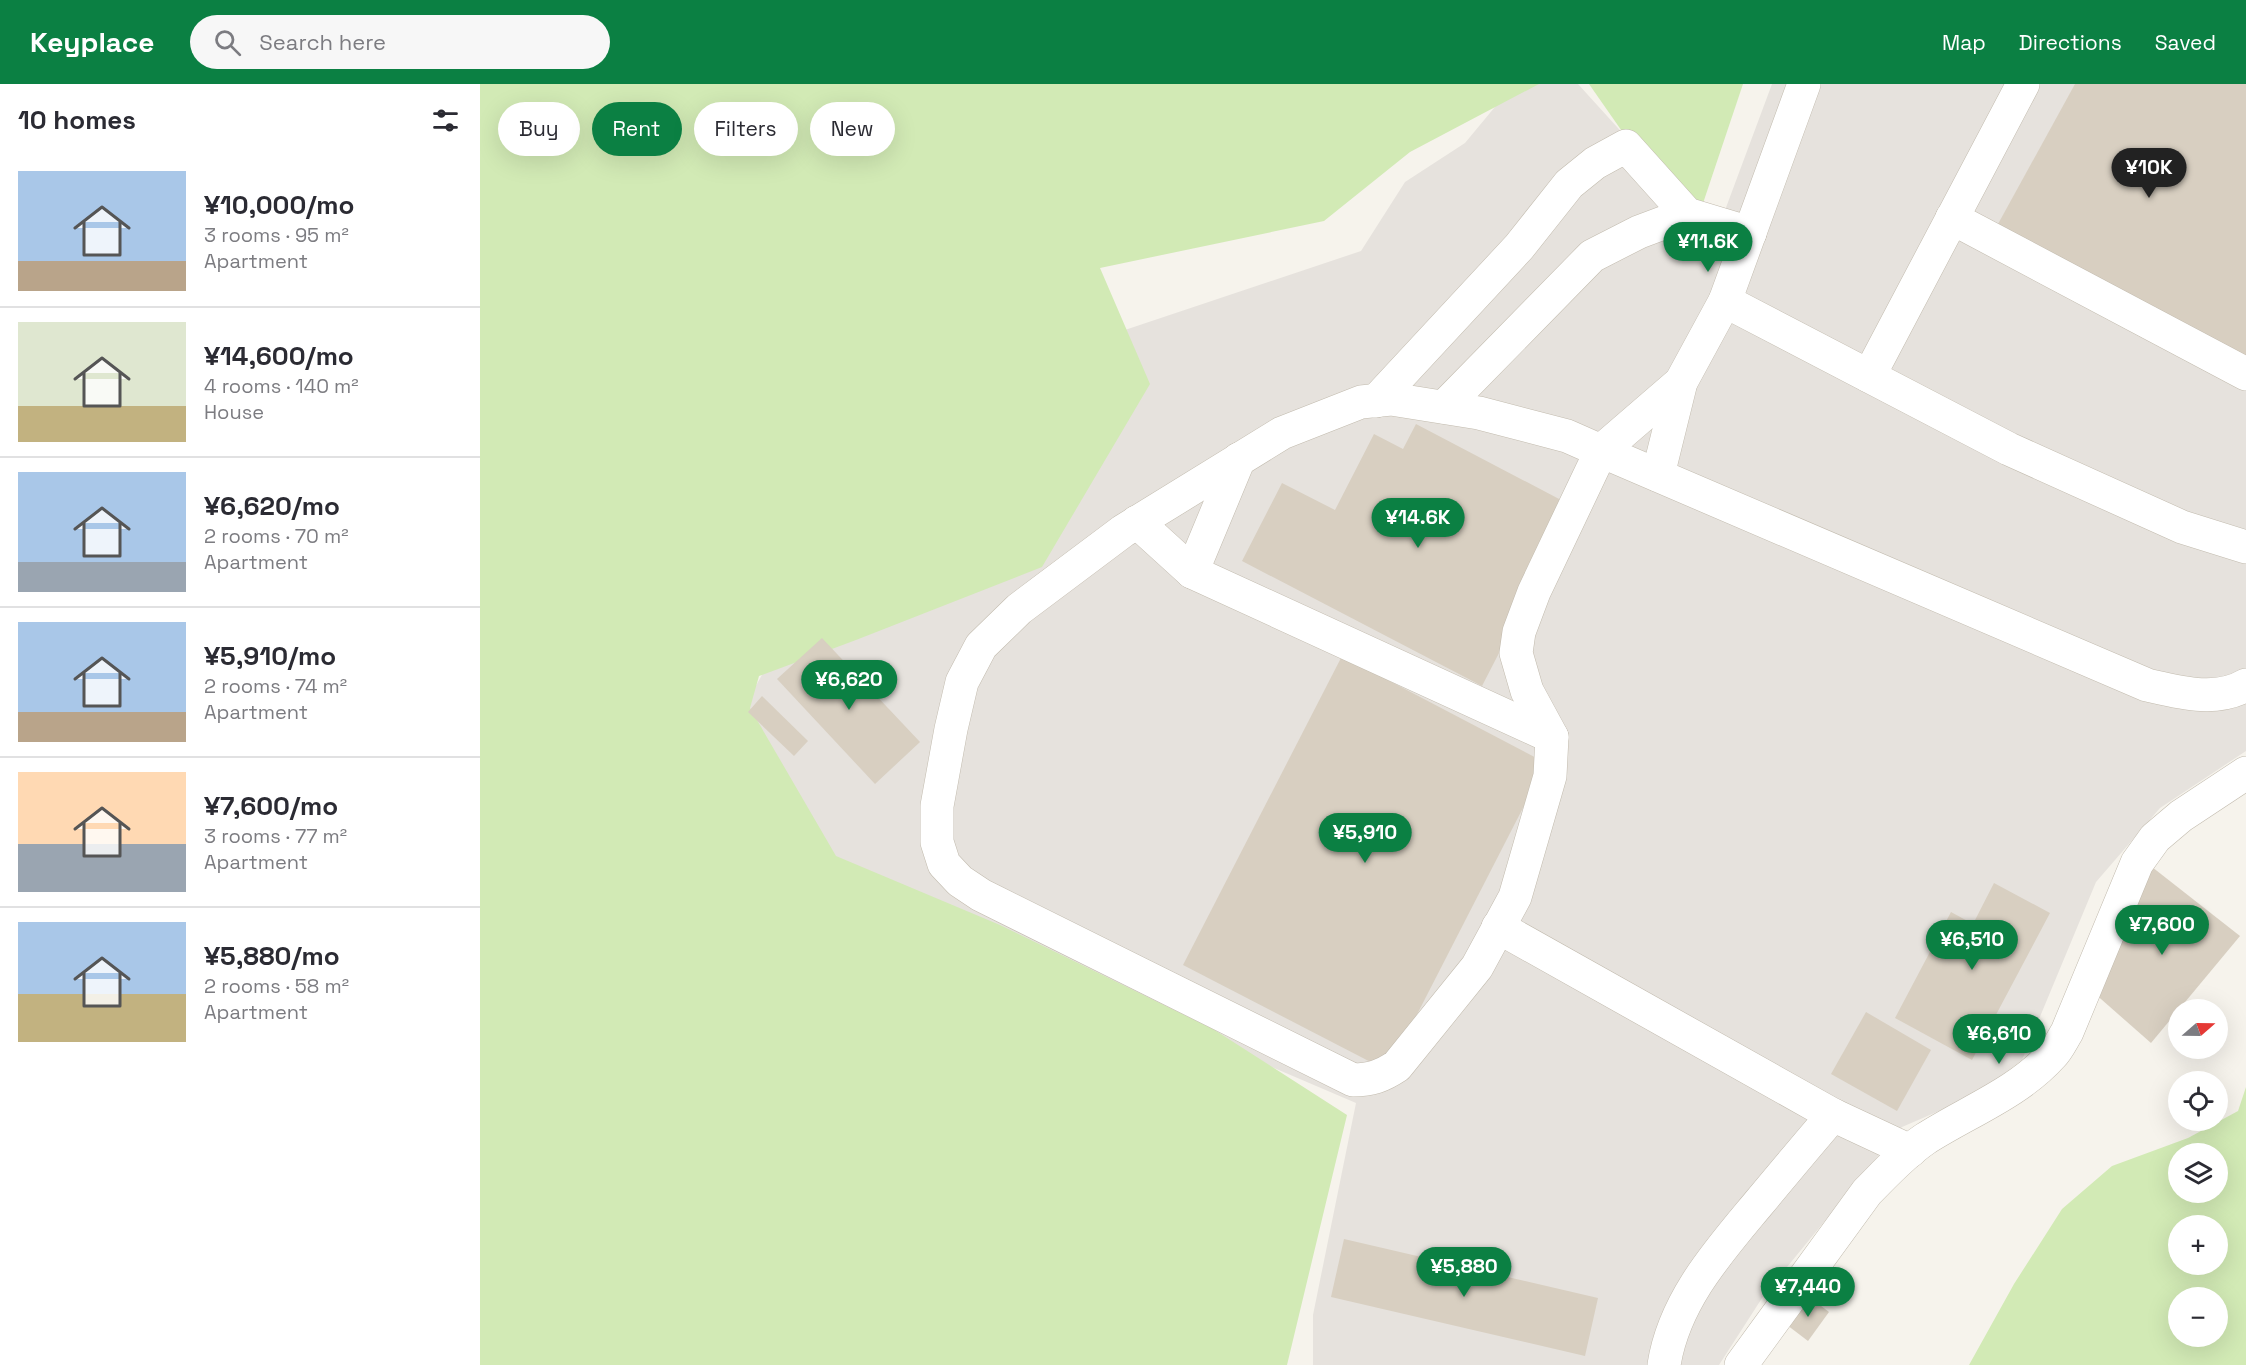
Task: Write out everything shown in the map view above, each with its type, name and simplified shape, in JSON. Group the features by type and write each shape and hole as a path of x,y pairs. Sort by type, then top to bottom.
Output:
{"street":[{"path":"1658,476 1682,382 1725,301 1804,84"},
{"path":"1869,376 2023,84"},
{"path":"1376,401 1519,247 1569,184 1595,163 1626,146 1688,213 1750,233"},
{"path":"1444,407 1592,256 1639,232 1688,213"},
{"path":"1952,218 2246,374"},
{"path":"1725,301 2009,449 2182,526 2246,547"},
{"path":"1682,382 1601,451 1534,592 1520,632 1516,653 1527,691 1552,737 1550,776 1515,897 1477,967 1397,1066 1384,1075 1371,1080 1353,1080 981,895 960,881 944,864 937,842 937,806 962,682 981,646 1019,609 1137,522 1282,433 1361,402 1391,399 1444,407 1567,436 1601,451 1658,476 2147,685 2188,695 2217,694 2246,686"},
{"path":"1192,572 1239,459"},
{"path":"1137,522 1192,572 1552,737"},
{"path":"1741,1365 1867,1192 1924,1140 2002,1094 2041,1066 2054,1053 2067,1032 2137,862 2155,838 2181,816 2246,773"},
{"path":"1498,927 1833,1115 1910,1151"},
{"path":"1664,1365 1684,1302 1716,1254 1833,1115"}],"shaded area":[{"path":"1514,84 1578,84 1686,203 1721,221 1772,84 2246,84 2246,751 2160,808 2096,882 2022,1060 1976,1095 1902,1127 1764,1295 1719,1365 1313,1365 1313,1315 1356,1103 826,877 739,716 773,655 1098,339 1361,251 1405,182 1465,143"}],"green space":[{"path":"480,84 1539,84 1410,152 1324,221 1100,268 1150,384 1042,567 759,676 750,708 836,856 1000,925 1213,1029 1347,1115 1287,1365 480,1365"},
{"path":"1589,84 1743,84 1693,233"},
{"path":"2246,1087 2246,1365 1969,1365 2014,1284 2062,1209 2112,1166 2168,1145 2168,1203 2228,1203 2228,1143 2174,1143 2201,1131 2228,1131 2228,1116 2238,1111"}],"building":[{"path":"2075,84 2246,84 2246,360 1998,224"},
{"path":"1416,424 1561,500 1562,531 1482,686 1242,561 1282,483 1335,510 1374,434 1403,449"},
{"path":"822,638 920,742 875,784 777,679"},
{"path":"1342,656 1546,763 1388,1071 1183,965"},
{"path":"762,696 808,741 794,756 748,712"},
{"path":"2152,867 2240,936 2188,999 2168,999 2168,1023 2151,1043 2093,992"},
{"path":"1994,883 2050,913 1972,1060 1895,1018 1951,912 1973,924"},
{"path":"1866,1012 1931,1050 1897,1111 1831,1074"},
{"path":"1344,1239 1598,1298 1585,1356 1331,1297"},
{"path":"1808,1296 1829,1312 1808,1341 1787,1325"}]}
